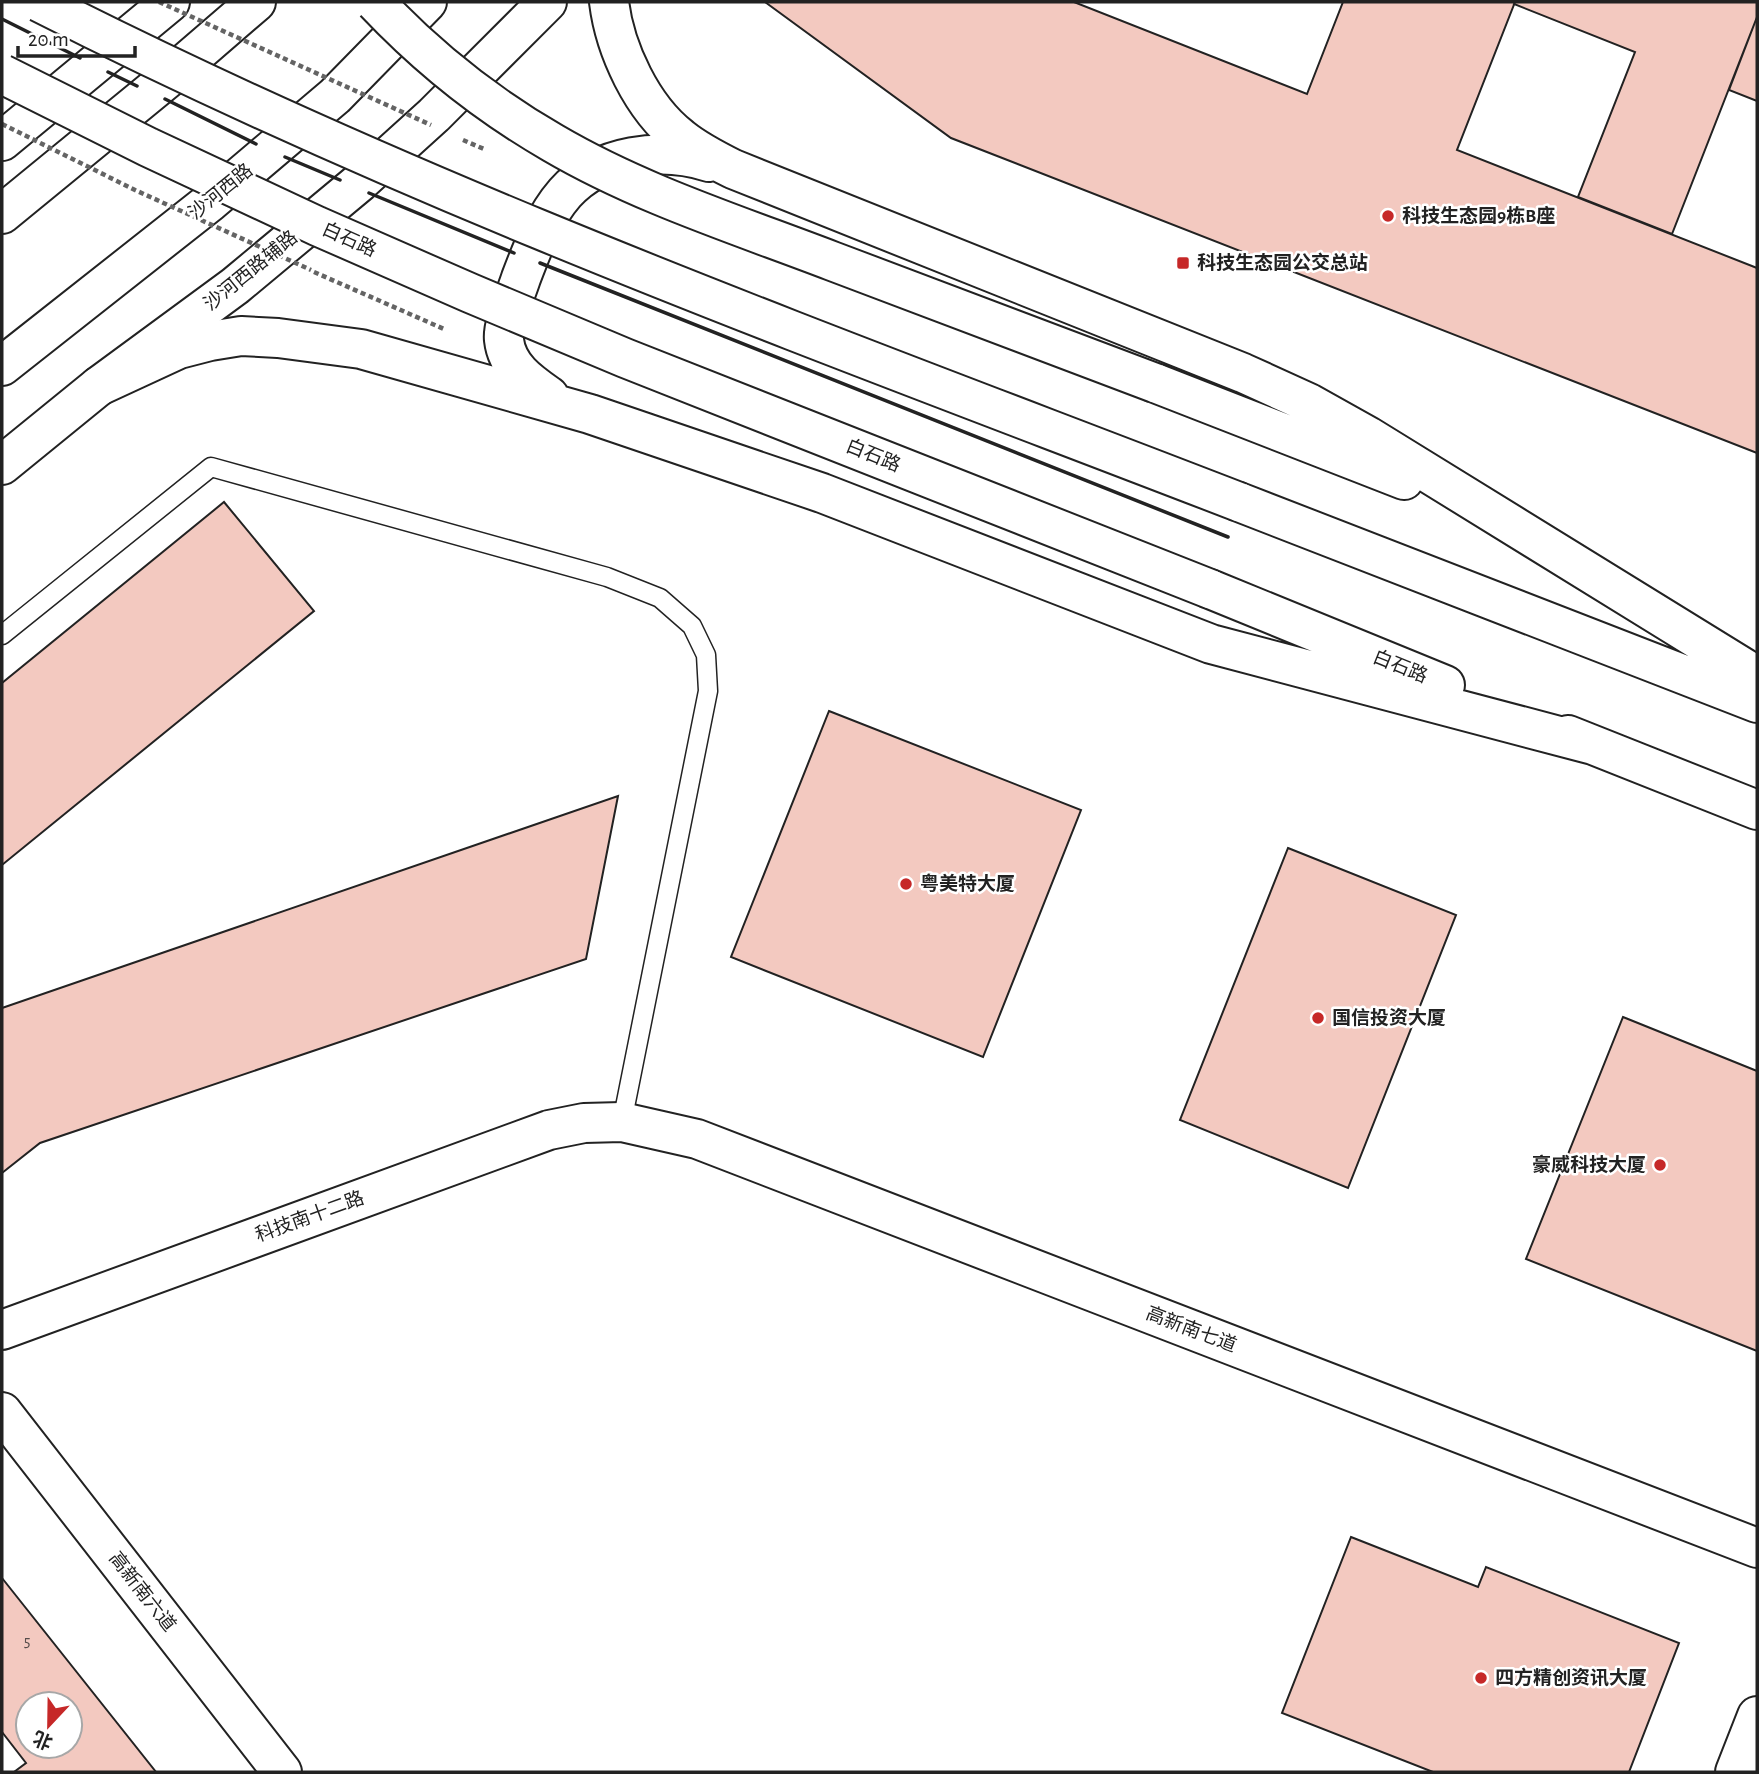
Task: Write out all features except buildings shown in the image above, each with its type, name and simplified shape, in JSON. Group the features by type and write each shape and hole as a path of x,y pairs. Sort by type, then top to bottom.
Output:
{"main road":[{"path":"39,2 220,90 640,271 1757,703"},
{"path":"2,141 170,2"},
{"path":"2,214 256,2"},
{"path":"375,2 426,52 468,87 555,145 607,170 734,224 1501,517"},
{"name":"沙河西路","path":"2,366 210,202 335,96 427,2"},
{"name":"沙河西路辅路","path":"2,465 99,386 234,286 359,182 434,115 547,2"},
{"path":"609,2 616,34 628,66 656,110 680,138 733,169"},
{"name":"白石路","path":"2,74 160,153 470,293 638,363 1210,589 1757,810"},
{"path":"590,414 553,398 526,380 511,362 503,338 533,246 565,193 607,164 666,154 695,158 733,169 1243,373 1309,403 1501,517 1757,676"},
{"path":"99,386 179,349 210,341 241,337 278,338 361,349 590,414 822,493 1211,644 1593,745"},
{"name":"科技南十二路","path":"2,1330 549,1130 584,1123 622,1122"},
{"name":"高新南七道","path":"622,1122 697,1139 1757,1548"},
{"name":"高新南六道","path":"2,1412 282,1772"},
{"path":"1735,1772 1757,1716"}],"lane":[{"path":"2,635 211,467 607,578 660,597 692,626 706,655 708,691 622,1122"}],"path":[{"path":"159,2 431,125"},
{"path":"2,124 135,190 311,270"},
{"path":"456,136 494,153"}],"wall":[{"path":"2,19 80,58"},
{"path":"108,72 137,86"},
{"path":"165,99 256,144"},
{"path":"285,157 340,180"},
{"path":"369,193 514,253"},
{"path":"540,263 1228,537"}],"place":[{"name":"科技生态园9栋B座","path":"1388,216"},
{"name":"科技生态园公交总站","path":"1183,263"},
{"name":"粤美特大厦","path":"906,884"},
{"name":"国信投资大厦","path":"1318,1018"},
{"name":"豪威科技大厦","path":"1660,1165"},
{"name":"四方精创资讯大厦","path":"1481,1678"}]}
